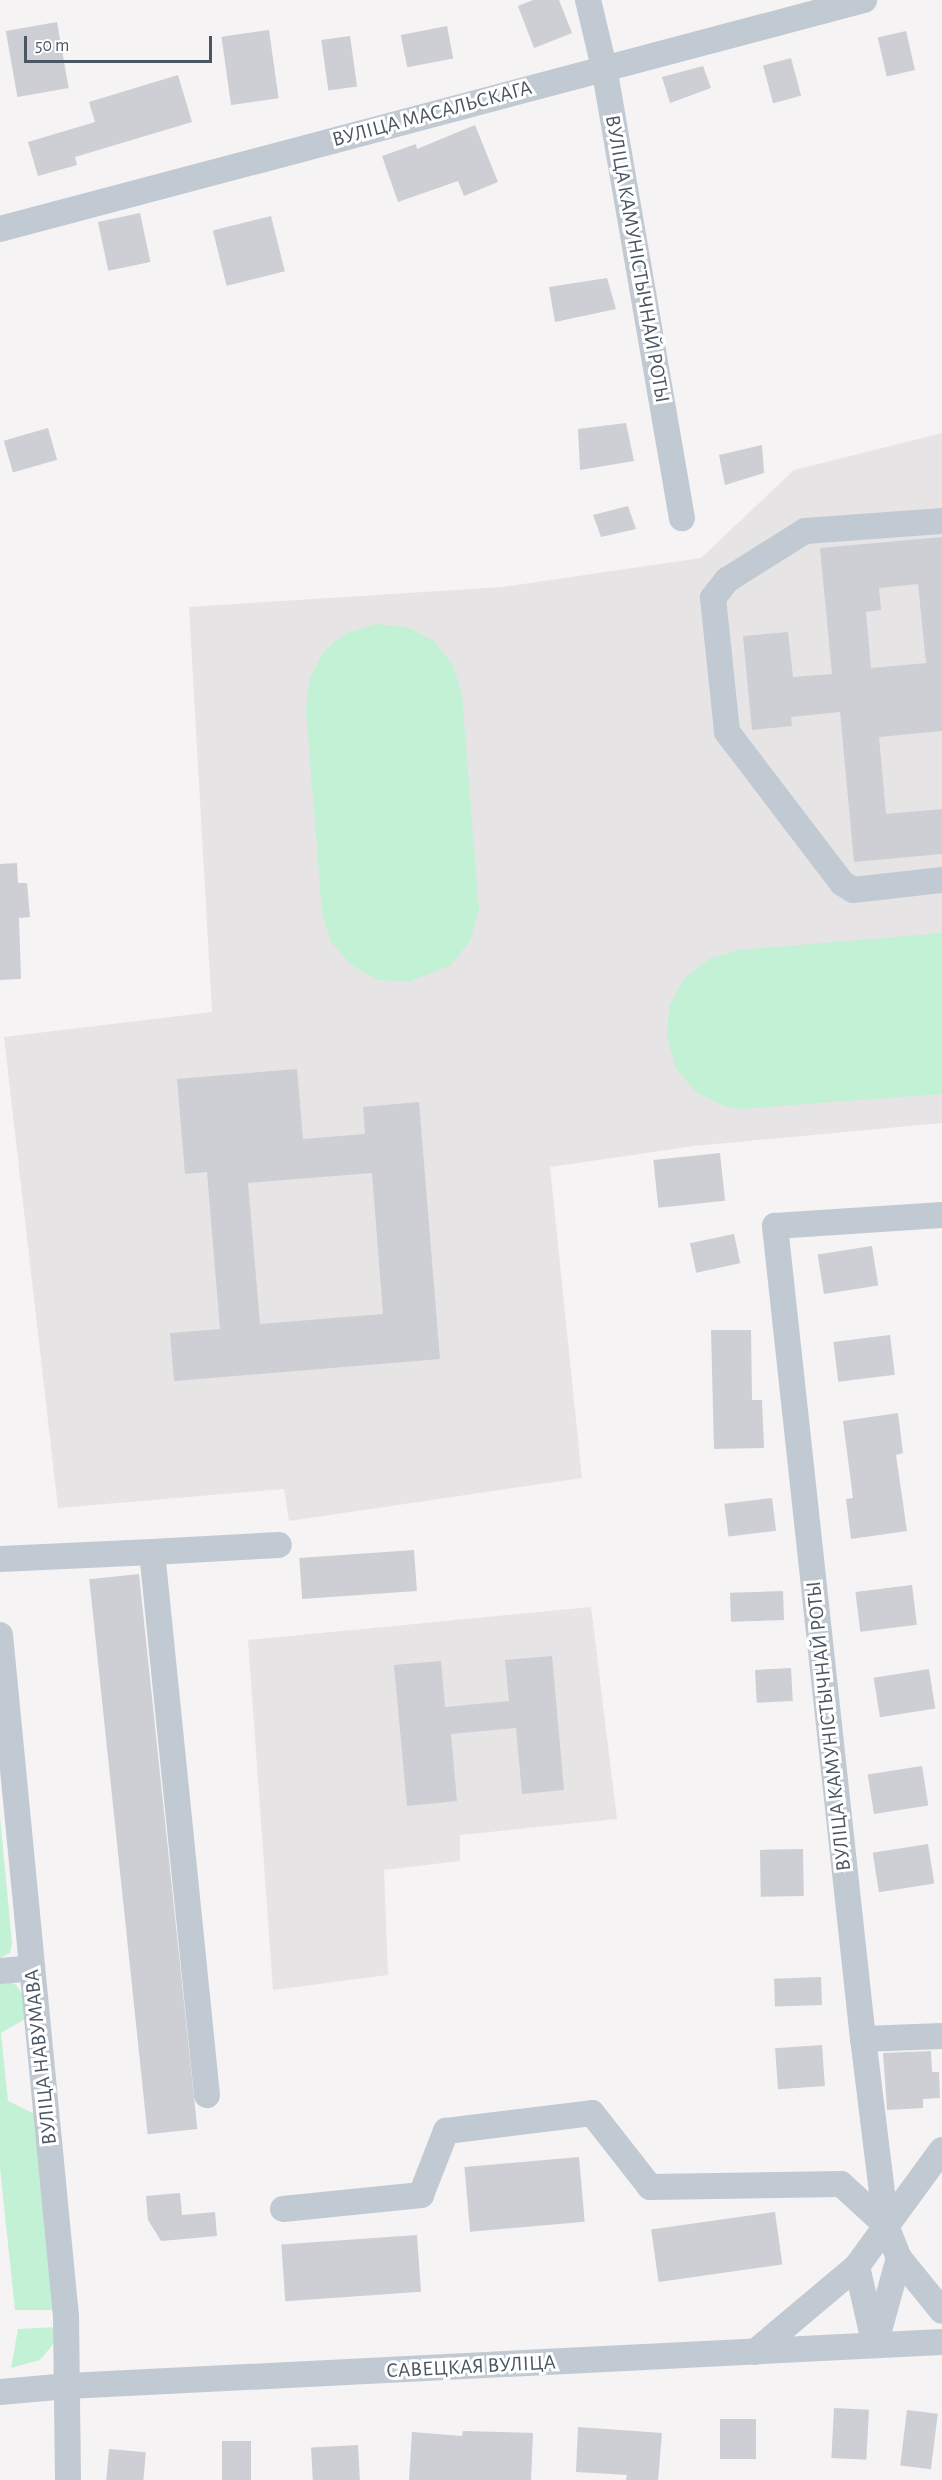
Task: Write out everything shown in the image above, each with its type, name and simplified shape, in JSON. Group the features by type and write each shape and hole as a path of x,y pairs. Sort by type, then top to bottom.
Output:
{"street":[{"name":"ВУЛІЦА КАМУНІСТЫЧНАЙ РОТЫ","path":"588,0 604,68 682,518"},
{"name":"ВУЛІЦА МАСАЛЬСКАГА","path":"0,229 864,0"},
{"path":"942,521 805,531 727,580 713,598 727,732 842,883 853,890 942,880"},
{"name":"ВУЛІЦА КАМУНІСТЫЧНАЙ РОТЫ","path":"886,2225 863,2039 775,1226 942,1215"},
{"path":"0,1559 279,1545"},
{"path":"152,1552 207,2095"},
{"name":"ВУЛІЦА НАВУМАВА","path":"0,1635 66,2317 68,2480"},
{"path":"0,1971 32,1968"},
{"path":"863,2039 942,2036"},
{"path":"283,2209 421,2195 446,2131 592,2113 650,2187 841,2184 886,2225 899,2258 942,2311"},
{"path":"755,2352 857,2266 942,2150"},
{"path":"875,2345 899,2258"},
{"path":"857,2266 875,2345"},
{"name":"САВЕЦКАЯ ВУЛІЦА","path":"0,2392 68,2385 942,2342"}],"shaded area":[{"path":"942,433 942,1123 694,1146 550,1167 582,1478 289,1521 284,1489 58,1508 4,1037 212,1012 189,607 503,587 701,558 794,470"},
{"path":"591,1607 617,1819 460,1835 460,1861 384,1870 388,1975 273,1990 248,1640"}],"green space":[{"path":"376,624 407,627 434,641 453,665 462,694 479,911 470,941 451,965 409,982 378,980 351,965 331,942 322,912 306,711 309,680 323,653 334,642 347,633"},
{"path":"942,933 942,1094 739,1109 724,1106 696,1092 676,1068 667,1038 669,1006 684,979 709,959 739,950"},
{"path":"0,1817 12,1943 10,1953 0,1958"},
{"path":"0,1977 16,1985 23,1995 25,2019 1,2033 8,2101 37,2115 56,2310 15,2310 0,2168"},
{"path":"57,2327 54,2343 40,2360 11,2368 18,2329"}],"building":[{"path":"533,0 559,0 572,33 534,48 518,6"},
{"path":"57,22 69,88 17,97 6,31"},
{"path":"447,26 453,58 407,67 401,35"},
{"path":"269,30 279,98 231,105 221,37"},
{"path":"906,31 915,70 887,76 878,38"},
{"path":"350,36 357,87 328,91 321,40"},
{"path":"791,58 801,96 773,103 763,66"},
{"path":"703,66 711,88 670,103 662,77"},
{"path":"178,75 192,122 75,157 77,165 38,176 28,142 95,122 89,102"},
{"path":"475,125 498,182 464,196 458,181 398,202 382,156 416,144 417,149"},
{"path":"140,213 150,262 108,271 98,222"},
{"path":"271,216 285,271 227,286 213,231"},
{"path":"607,278 616,309 555,322 549,287"},
{"path":"626,423 634,461 580,470 578,429"},
{"path":"48,428 57,460 13,472 4,441"},
{"path":"762,445 764,473 725,485 719,455"},
{"path":"628,506 636,529 601,537 593,515"},
{"path":"942,537 942,731 879,737 886,814 942,809 942,854 854,862 840,712 791,717 792,726 752,730 743,636 788,632 793,677 832,674 820,548","holes":["918,584 926,663 871,668 866,612 881,610 879,588"]},
{"path":"17,863 18,883 27,883 30,917 19,918 21,979 0,980 0,864"},
{"path":"297,1069 303,1139 365,1134 363,1107 419,1102 440,1359 174,1381 170,1333 220,1329 207,1172 185,1174 177,1079","holes":["372,1173 383,1314 260,1324 248,1183"]},
{"path":"720,1153 725,1201 658,1208 653,1160"},
{"path":"734,1234 740,1263 696,1273 690,1243"},
{"path":"872,1246 878,1286 824,1294 818,1255"},
{"path":"711,1330 751,1330 752,1400 762,1400 764,1448 714,1449"},
{"path":"890,1335 895,1375 838,1382 833,1342"},
{"path":"898,1413 903,1453 896,1455 907,1531 851,1539 846,1499 853,1498 843,1421"},
{"path":"772,1498 776,1531 728,1537 724,1504"},
{"path":"414,1550 417,1591 302,1599 299,1558"},
{"path":"139,1574 197,2129 148,2134 89,1579"},
{"path":"912,1585 917,1625 860,1632 855,1592"},
{"path":"783,1591 784,1620 731,1622 730,1593"},
{"path":"552,1656 564,1790 522,1794 516,1728 451,1734 457,1801 407,1806 394,1665 441,1661 445,1707 509,1701 505,1660"},
{"path":"791,1668 793,1701 757,1703 755,1670"},
{"path":"929,1669 935,1709 880,1717 874,1678"},
{"path":"922,1766 928,1806 874,1814 868,1775"},
{"path":"928,1844 934,1884 879,1892 873,1853"},
{"path":"803,1849 804,1896 761,1897 760,1850"},
{"path":"821,1977 822,2005 775,2007 774,1979"},
{"path":"822,2045 825,2086 778,2089 775,2048"},
{"path":"931,2051 932,2072 939,2072 940,2098 923,2099 923,2108 887,2110 883,2053"},
{"path":"579,2157 585,2222 470,2232 464,2167"},
{"path":"180,2193 182,2215 215,2212 217,2236 161,2241 148,2220 146,2196"},
{"path":"775,2212 782,2264 659,2282 651,2229"},
{"path":"417,2235 421,2292 285,2301 281,2244"},
{"path":"834,2408 869,2410 866,2460 831,2458"},
{"path":"907,2410 938,2414 931,2469 900,2466"},
{"path":"720,2419 756,2419 756,2459 720,2459"},
{"path":"578,2427 662,2433 658,2480 626,2480 627,2475 576,2472"},
{"path":"463,2431 533,2433 531,2480 409,2480 412,2432 462,2436"},
{"path":"222,2441 251,2441 251,2480 222,2480"},
{"path":"358,2445 360,2480 313,2480 311,2447"},
{"path":"109,2449 146,2452 143,2480 106,2480"}]}
